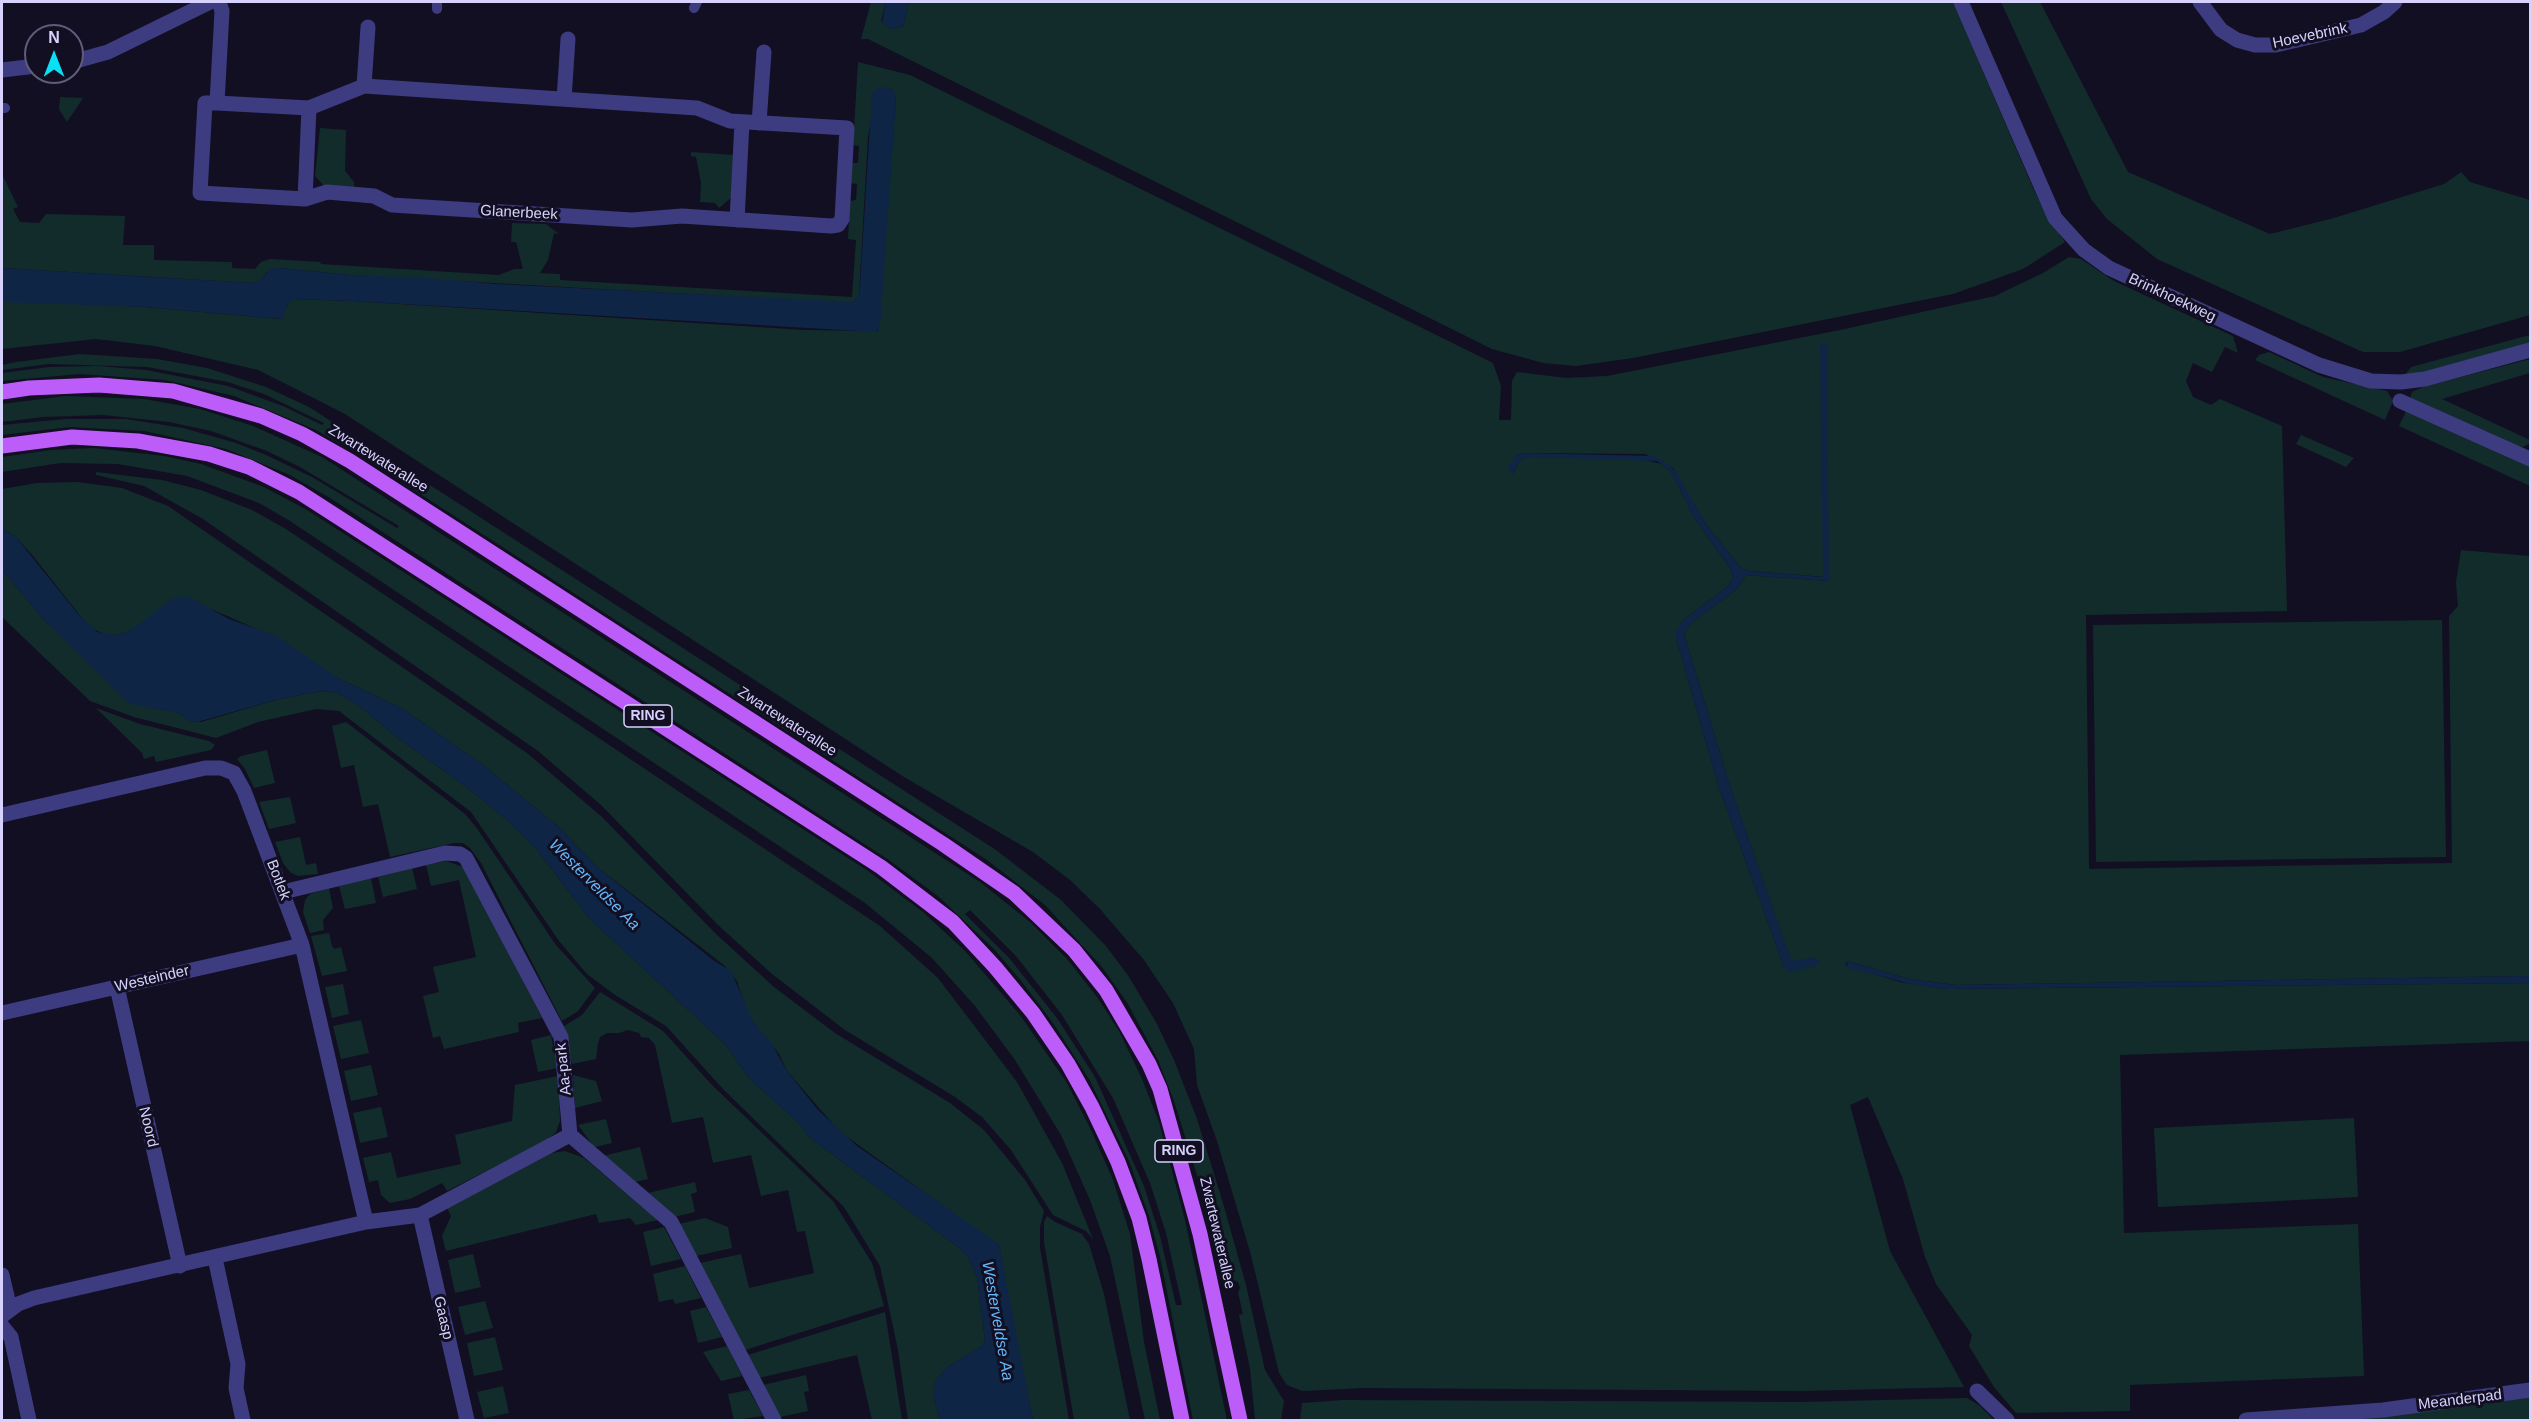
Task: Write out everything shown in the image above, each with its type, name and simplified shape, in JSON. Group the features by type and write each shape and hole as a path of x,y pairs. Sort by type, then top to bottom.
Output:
{"main road":[{"name":"Zwartewaterallee","path":"2,392 88,385 173,392 261,416 302,434 360,467 952,850 1014,893 1074,950 1106,990 1149,1064 1160,1089 1200,1233 1240,1420"},
{"name":"RING","path":"2,446 72,437 148,442 209,454 249,467 299,492 881,867 953,922 995,967 1033,1013 1088,1098 1118,1162 1131,1193 1147,1249 1182,1420"}],"street":[{"path":"84,58 108,51 210,2"},
{"path":"217,103 222,11 219,2"},
{"name":"Brinkhoekweg","path":"1961,2 2055,218 2084,250 2109,268 2319,365 2371,381 2401,382 2425,379 2530,350"},
{"name":"Hoevebrink","path":"2200,2 2221,30 2237,40 2255,45 2276,45 2361,25 2396,2"},
{"path":"364,86 368,27"},
{"path":"564,99 568,39"},
{"path":"759,123 764,52"},
{"path":"2,70 24,67"},
{"name":"Glanerbeek","path":"364,86 697,108 730,121 847,128 842,219 838,225 831,226 682,216 632,220 392,206 374,196 327,192 305,199 200,193 205,103 309,108 364,86"},
{"path":"305,199 309,108"},
{"path":"737,220 742,122"},
{"path":"2400,401 2530,459"},
{"name":"Botlek","path":"2,815 195,770 221,768 234,774 239,781 283,891 302,945 366,1222"},
{"name":"Aa-park","path":"283,891 445,853 460,854 466,858 561,1037 570,1136"},
{"name":"Westeinder","path":"2,1013 302,945"},
{"name":"Noord","path":"117,987 180,1266"},
{"path":"2,1275 6,1313 34,1298 366,1222 420,1215 570,1136 671,1222 774,1420"},
{"name":"Gaasp","path":"420,1215 467,1420"},
{"path":"215,1258 238,1364 236,1388 243,1420"},
{"path":"2,1326 11,1337 29,1420"},
{"name":"Meanderpad","path":"2246,1420 2383,1410 2530,1390"},
{"path":"1977,1391 2007,1420"}],"green space":[{"path":"871,2 886,2 881,21 892,29 903,27 909,2 1953,2 2033,188 2045,213 2065,242 2023,269 1953,294 1633,358 1576,366 1543,363 1492,349 868,39 861,39"},
{"path":"2001,2 2040,2 2128,172 2270,234 2334,218 2444,184 2461,172 2470,182 2530,200 2530,315 2400,352 2363,352 2157,259 2107,219 2091,199"},
{"path":"858,62 910,75 1493,363 1501,386 1499,420 1511,420 1512,381 1517,372 1566,378 1607,376 1840,330 1995,296 2043,273 2069,257 2081,259 2114,281 2233,336 2238,353 2225,347 2212,372 2193,363 2186,381 2193,397 2211,405 2220,399 2282,426 2287,611 2086,615 2089,869 2452,863 2449,616 2458,606 2456,582 2461,550 2530,556 2530,976 1956,985 1909,979 1848,961 1845,965 1900,982 1946,989 2530,983 2530,1041 2120,1055 2124,1233 2358,1224 2364,1376 2130,1385 2130,1411 2016,1413 1994,1387 1969,1346 1972,1335 1936,1284 1925,1257 1903,1179 1868,1097 1850,1105 1890,1251 1964,1387 1802,1391 1364,1388 1302,1391 1287,1385 1279,1373 1251,1255 1217,1141 1197,1085 1194,1049 1173,1003 1144,960 1099,908 1070,880 1033,852 904,777 345,414 258,370 155,346 96,339 2,349 2,302 18,301 145,307 281,319 289,301 294,299 353,301 804,330 878,331 896,98 893,90 888,88 877,88 868,137 859,295 854,302 350,275 279,268 267,272 261,280 252,283 2,268 2,174 18,207 13,209 20,222 39,223 46,214 125,216 123,245 154,245 154,260 232,262 232,268 255,269 261,262 270,259 499,275 514,269 523,269 516,242 511,242 512,223 546,224 559,234 554,233 548,260 540,273 560,274 560,280 852,297 856,240 848,239 850,201 856,200 857,184 851,183 852,163 858,163 859,146 853,145","holes":["1523,453 1645,454 1673,468 1705,523 1741,568 1750,571 1825,577 1829,581 1746,575 1737,589 1690,624 1684,634 1731,789 1791,961 1815,958 1784,967 1719,788 1676,638 1682,621 1728,586 1733,577 1730,568 1695,519 1671,472 1661,464 1638,458 1527,457 1519,461 1513,474 1515,456"]},
{"path":"60,97 83,98 67,122 59,109"},
{"path":"320,128 346,130 345,171 354,182 354,189 325,187 315,176"},
{"path":"691,152 734,155 732,197 719,208 715,203 700,202 701,183 696,157 691,156"},
{"path":"2530,335 2530,343 2405,375 2411,367"},
{"path":"2269,352 2323,377 2387,391 2393,401 2385,420 2255,360 2259,355"},
{"path":"80,354 157,359 207,368 266,387 309,407 996,850 1061,900 1106,946 1129,977 1157,1024 1174,1060 1197,1119 1223,1203 1246,1285 1265,1370 1284,1401 1281,1420 1255,1420 1250,1369 1239,1315 1243,1314 1238,1293 1240,1288 1238,1282 1229,1279 1174,1101 1158,1060 1128,1004 1102,967 1045,905 987,860 360,455 316,430 234,396 165,380 80,374 2,381 2,373 49,367 99,366 146,370 228,386 283,406 322,425 324,423 264,394 228,382 147,367 49,364 2,370 2,365 16,362"},
{"path":"2530,359 2530,373 2442,399 2530,440 2530,443 2523,447 2514,446 2410,399 2412,392 2423,387"},
{"path":"66,396 144,399 200,409 253,426 322,457 980,882 1030,922 1068,960 1097,997 1119,1031 1142,1079 1159,1122 1185,1220 1227,1420 1193,1420 1160,1257 1149,1216 1129,1161 1089,1079 1053,1023 1022,982 994,949 939,897 889,860 330,498 290,475 226,449 144,431 70,427 2,435 2,425 65,419 126,419 183,428 236,443 266,455 312,477 397,528 399,526 300,467 267,451 211,431 169,422 103,415 43,417 2,422 2,404","holes":["970,910 1016,956 1062,1015 1113,1098 1150,1183 1166,1233 1182,1305 1176,1305 1160,1236 1144,1186 1095,1077 1057,1018 1010,959 965,914"]},
{"path":"2407,409 2530,465 2530,486 2399,426"},
{"path":"2301,435 2354,458 2346,467 2296,444"},
{"path":"94,448 164,456 201,464 264,487 307,510 868,871 923,912 965,951 1020,1015 1067,1083 1092,1132 1113,1180 1130,1234 1144,1342 1160,1420 1145,1420 1110,1256 1090,1200 1061,1135 1015,1060 975,1006 932,958 865,903 290,521 259,503 187,476 118,464 60,463 2,472 2,457 51,450"},
{"path":"96,472 162,480 201,490 252,510 286,529 880,926 938,978 1017,1082 1062,1163 1093,1239 1086,1231 1053,1215 1011,1150 982,1117 955,1097 845,1030 772,974 717,924 601,805 538,751 203,519 144,486 96,475"},
{"path":"77,482 122,488 168,506 527,753 602,817 716,934 774,987 835,1033 950,1103 984,1130 1025,1180 1044,1211 1040,1227 1040,1248 1069,1420 1033,1420 1001,1268 1000,1247 839,1131 787,1071 779,1054 753,1022 737,981 725,966 597,867 561,829 483,765 403,709 338,678 250,626 211,609 146,622 130,631 116,635 106,635 89,627 33,556 15,536 2,529 2,489 37,483"},
{"path":"2,570 47,623 155,708 179,713 190,721 201,722 279,699 321,691 337,693 358,705 507,820 537,850 590,919 724,1043 751,1080 798,1122 810,1138 961,1249 969,1259 977,1277 985,1340 982,1346 947,1367 935,1382 934,1399 940,1420 908,1420 898,1350 880,1266 844,1207 723,1089 666,1026 615,995 587,974 559,941 471,812 339,711 316,709 258,722 216,738 134,717 90,701 2,617"},
{"path":"2442,620 2446,857 2096,862 2093,625"},
{"path":"96,708 140,724 209,741 215,745 211,750 156,762 154,756 144,759 142,753"},
{"path":"346,722 465,814 476,827 556,945 595,988 578,1011 562,1021 481,863 470,848 463,843 454,843 390,857 378,804 363,807 354,765 341,768 332,726"},
{"path":"267,750 275,783 254,788 245,769 237,759"},
{"path":"290,797 296,823 269,829 259,802"},
{"path":"300,837 306,865 316,863 318,874 298,876 290,872 283,863 275,842"},
{"path":"446,861 463,867 542,1018 518,1023 519,1032 444,1049 440,1036 433,1038 423,996 439,992 433,967 476,957 459,880 431,886 426,865"},
{"path":"412,868 417,889 383,897 378,877"},
{"path":"371,878 376,903 345,909 339,886"},
{"path":"329,888 333,908 323,920 324,930 310,933 303,912 305,900 310,894"},
{"path":"329,933 334,949 341,947 347,971 322,976 311,936"},
{"path":"343,984 349,1014 332,1018 325,987"},
{"path":"600,992 663,1031 712,1085 833,1201 872,1263 884,1306 745,1350 700,1263 741,1254 749,1288 814,1273 805,1231 797,1232 788,1190 761,1196 751,1155 713,1163 703,1117 672,1123 655,1045 649,1038 641,1037 639,1033 628,1030 607,1033 600,1037 596,1059 572,1064 564,1026 582,1015"},
{"path":"361,1020 369,1053 341,1059 333,1026"},
{"path":"551,1035 557,1068 538,1072 531,1040"},
{"path":"371,1065 378,1095 351,1101 344,1071"},
{"path":"573,1075 596,1081 602,1101 575,1108"},
{"path":"558,1076 560,1121 556,1132 547,1140 447,1191 442,1183 410,1199 390,1203 381,1195 378,1180 369,1182 363,1158 391,1152 397,1178 461,1164 455,1135 512,1121 515,1085"},
{"path":"381,1107 388,1137 360,1143 353,1113"},
{"path":"2354,1118 2358,1197 2158,1207 2154,1128"},
{"path":"606,1119 612,1143 594,1147 578,1125"},
{"path":"640,1147 648,1179 635,1182 603,1156"},
{"path":"565,1151 584,1158 658,1220 636,1225 630,1218 599,1223 596,1214 446,1251 442,1236 451,1216 447,1208 552,1153"},
{"path":"695,1182 697,1192 691,1194 695,1212 674,1217 648,1193"},
{"path":"1047,1216 1082,1234 1089,1244 1104,1294 1130,1420 1074,1420 1044,1242 1044,1222"},
{"path":"705,1218 728,1227 732,1248 696,1256 679,1224"},
{"path":"664,1227 681,1259 651,1266 643,1232"},
{"path":"473,1254 481,1287 455,1293 448,1260"},
{"path":"685,1266 701,1298 675,1304 673,1299 659,1302 653,1274"},
{"path":"485,1301 493,1328 465,1335 458,1307"},
{"path":"706,1307 722,1337 698,1343 690,1311"},
{"path":"885,1312 902,1420 872,1420 857,1355 759,1378 748,1355"},
{"path":"495,1337 503,1370 474,1376 467,1343"},
{"path":"727,1346 742,1376 721,1381 703,1352"},
{"path":"806,1375 809,1391 804,1392 808,1411 780,1417 763,1385"},
{"path":"503,1386 509,1413 484,1418 477,1392"},
{"path":"749,1390 763,1416 734,1420 728,1394"},
{"path":"2530,1396 2530,1420 2335,1420"},
{"path":"1967,1398 1980,1406 1994,1420 1300,1420 1302,1403 1343,1400 1801,1402"}],"water":[{"path":"886,2 909,2 903,27 892,29 882,23"},
{"path":"886,87 894,91 896,98 880,326 876,332 353,301 294,299 288,303 282,319 145,307 2,302 2,268 252,283 261,280 270,269 279,268 495,284 854,302 859,295 860,285 872,93 877,88"},
{"path":"1820,344 1827,345 1829,581 1746,575 1737,589 1690,624 1684,634 1731,789 1791,960 1815,958 1820,961 1816,966 1790,972 1784,967 1719,788 1676,638 1676,631 1682,621 1728,586 1733,577 1730,568 1695,519 1671,472 1657,461 1527,457 1519,461 1513,474 1508,468 1515,456 1523,453 1653,456 1668,464 1677,473 1705,523 1741,568 1750,571 1823,577"},
{"name":"Westerveldse Aa","path":"2,529 15,536 78,614 97,632 116,635 130,631 172,599 187,596 229,619 277,636 338,678 403,709 483,765 561,829 597,867 713,960 731,971 753,1022 771,1043 787,1071 817,1109 857,1146 999,1244 1033,1420 940,1420 934,1399 935,1382 947,1367 982,1346 985,1340 977,1277 969,1259 961,1249 810,1138 798,1122 751,1080 724,1043 590,919 537,850 507,820 358,705 337,693 321,691 279,699 197,722 190,721 179,713 130,704 47,623 2,570"},
{"path":"1848,961 1909,979 1956,985 2530,976 2530,983 1946,989 1915,985 1846,967"}]}
